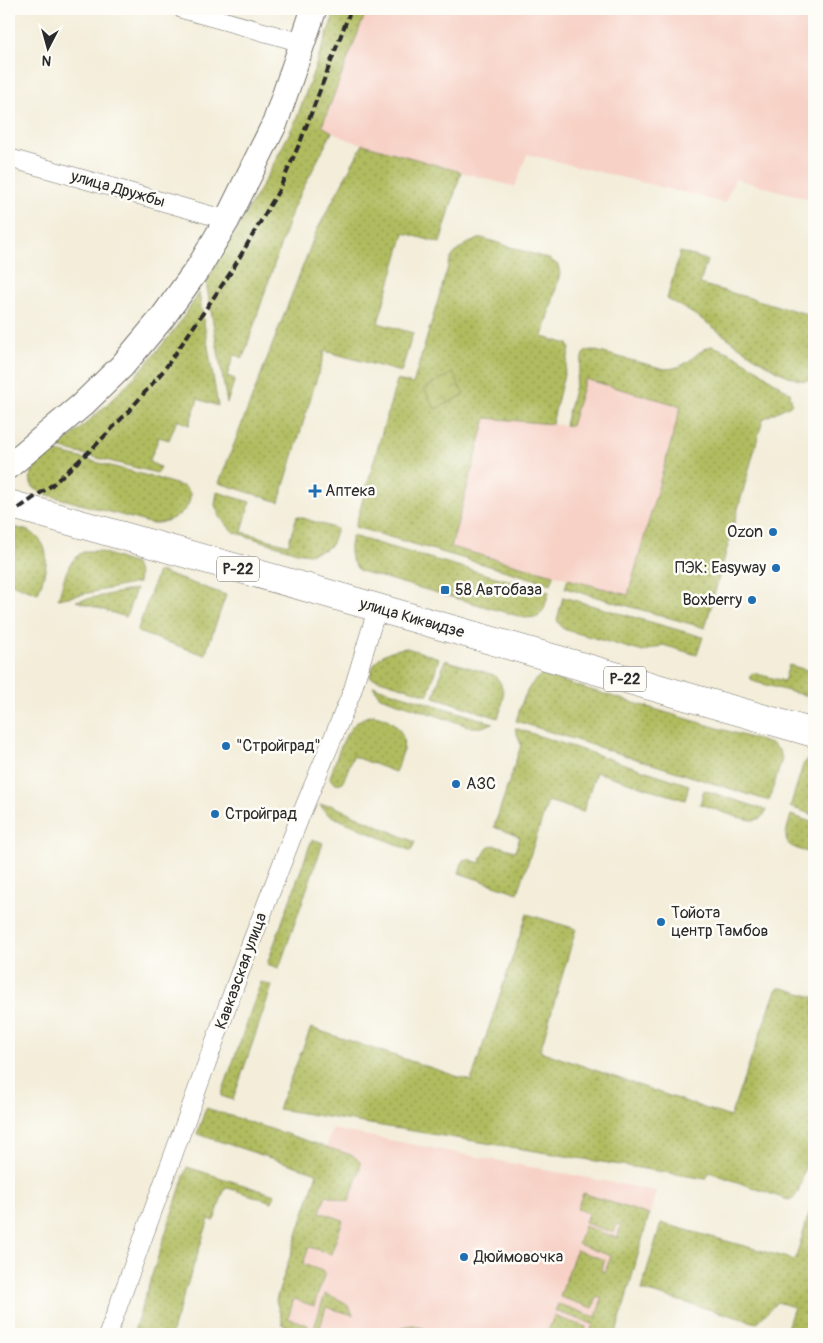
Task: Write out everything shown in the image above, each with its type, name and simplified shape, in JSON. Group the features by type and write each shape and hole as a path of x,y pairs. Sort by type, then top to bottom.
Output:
{"main road":[{"name":"улица Киквидзе","path":"9,504 814,734"}],"street":[{"path":"182,9 303,43"},
{"path":"9,466 82,404 122,366 162,318 200,267 227,220 275,123 314,9"},
{"name":"улица Дружбы","path":"9,158 227,220"},
{"name":"Кавказская улица","path":"108,1334 244,961 300,817 352,692 378,609"}],"shaded area":[{"path":"367,9 814,9 814,200 735,179 725,203 527,154 515,187 349,140 322,127"},
{"path":"585,379 681,406 628,596 450,547 486,417 571,426"},
{"name":"Дюймовочка","path":"332,1129 656,1191 616,1334 280,1334 283,1325 276,1300"}],"green space":[{"path":"336,9 367,9 322,126 332,132 293,208 243,358 234,355 227,376 235,379 227,403 206,282 269,173 296,120"},
{"path":"363,144 461,172 440,243 404,233 378,323 413,333 401,372 325,351 279,502 219,483 316,232"},
{"path":"482,238 549,259 558,265 560,274 543,337 568,344 570,349 552,424 486,418 451,547 554,575 551,584 355,527 397,380 413,384 450,260 464,246"},
{"path":"680,252 707,260 700,284 814,316 814,372 809,380 800,380 771,367 700,318 667,299"},
{"path":"199,293 218,406 198,399 189,425 177,420 169,440 159,437 149,462 160,467 157,473 58,448 116,395 152,357 169,337"},
{"path":"711,346 732,354 790,393 792,404 763,419 705,628 565,588 568,579 628,595 681,406 585,379 571,426 565,425 583,354 592,350 665,369 680,366"},
{"path":"453,373 464,395 435,409 424,388"},
{"path":"54,451 185,487 190,493 190,500 183,511 172,519 153,524 48,495 33,487 31,476 36,466"},
{"path":"217,492 250,502 242,532 288,545 297,516 337,529 331,545 326,549 309,554 233,532 220,517 215,505"},
{"path":"9,526 32,533 44,546 46,553 45,569 38,593 9,583"},
{"path":"352,536 549,592 544,609 538,617 525,618 360,571 350,555"},
{"path":"87,551 99,551 135,564 139,575 138,583 58,599 67,570 75,558"},
{"path":"158,571 226,595 205,655 137,632"},
{"path":"136,589 126,617 76,601"},
{"path":"563,597 703,637 697,655 663,645 643,652 566,630 562,628 557,620"},
{"path":"407,648 439,658 428,695 370,677 375,664 382,655 393,650"},
{"path":"445,660 494,675 503,690 502,706 498,718 434,697"},
{"path":"789,665 814,672 814,698 755,682 750,678 750,675 753,673 784,681"},
{"path":"541,675 771,744 779,750 782,759 769,801 516,721 528,690"},
{"path":"373,686 493,723 482,727 471,727 380,697"},
{"path":"373,715 380,716 391,722 403,737 402,753 395,772 353,756 343,782 337,784 333,782 330,777 344,739 355,724 363,718"},
{"path":"515,728 689,785 685,800 596,772 583,812 548,801 518,893 459,873 463,860 468,859 480,863 483,855 493,845 515,851 520,837 494,827 521,745"},
{"path":"814,757 814,815 790,807 803,765 807,759"},
{"path":"704,790 766,810 761,818 755,820 720,811 700,804"},
{"path":"320,805 331,805 415,842 411,851 327,814"},
{"path":"791,815 814,823 814,854 797,849 788,843 786,833"},
{"path":"312,839 323,843 279,968 267,964"},
{"path":"527,914 576,929 540,1051 730,1117 776,990 783,988 814,997 814,1137 798,1192 794,1198 788,1200 709,1172 706,1179 278,1109 311,1028 471,1081"},
{"path":"261,982 272,986 233,1100 221,1096"},
{"path":"206,1108 354,1156 360,1162 360,1168 349,1202 326,1195 320,1212 343,1220 331,1254 309,1247 303,1264 325,1272 314,1306 294,1299 288,1318 308,1325 306,1332 283,1325 276,1300 317,1173 197,1134"},
{"path":"187,1167 275,1195 272,1202 225,1187 214,1221 209,1219 171,1334 133,1334"},
{"path":"583,1193 649,1215 616,1334 590,1334 593,1324 555,1311 558,1304 596,1317 602,1298 597,1296 593,1308 560,1297 576,1250 605,1260 601,1271 605,1272 611,1256 578,1244 584,1226 617,1238 621,1225 617,1224 614,1233 585,1223 588,1213 577,1209"},
{"path":"814,1197 814,1310 806,1334 785,1334 794,1307 777,1302 757,1323 641,1290 661,1223 795,1260"},
{"path":"325,1294 345,1303 353,1315 326,1307 320,1328 338,1334 312,1334"},
{"path":"554,1316 586,1327 584,1334 547,1334"},
{"path":"413,1325 441,1334 394,1334 402,1327"}],"railway":[{"path":"9,515 52,485 92,449 128,412 164,370 231,272 279,190 301,140 351,9"}],"place":[{"name":"Аптека","path":"315,491"},
{"name":"Ozon","path":"773,532"},
{"name":"ПЭК: Easyway","path":"776,568"},
{"name":"58 Автобаза","path":"445,590"},
{"name":"Boxberry","path":"752,600"},
{"name":"\"Стройград\"","path":"226,746"},
{"name":"АЗС","path":"456,784"},
{"name":"Стройград","path":"215,814"},
{"name":"Тойота центр Тамбов","path":"661,922"},
{"name":"Дюймовочка","path":"464,1257"}]}
